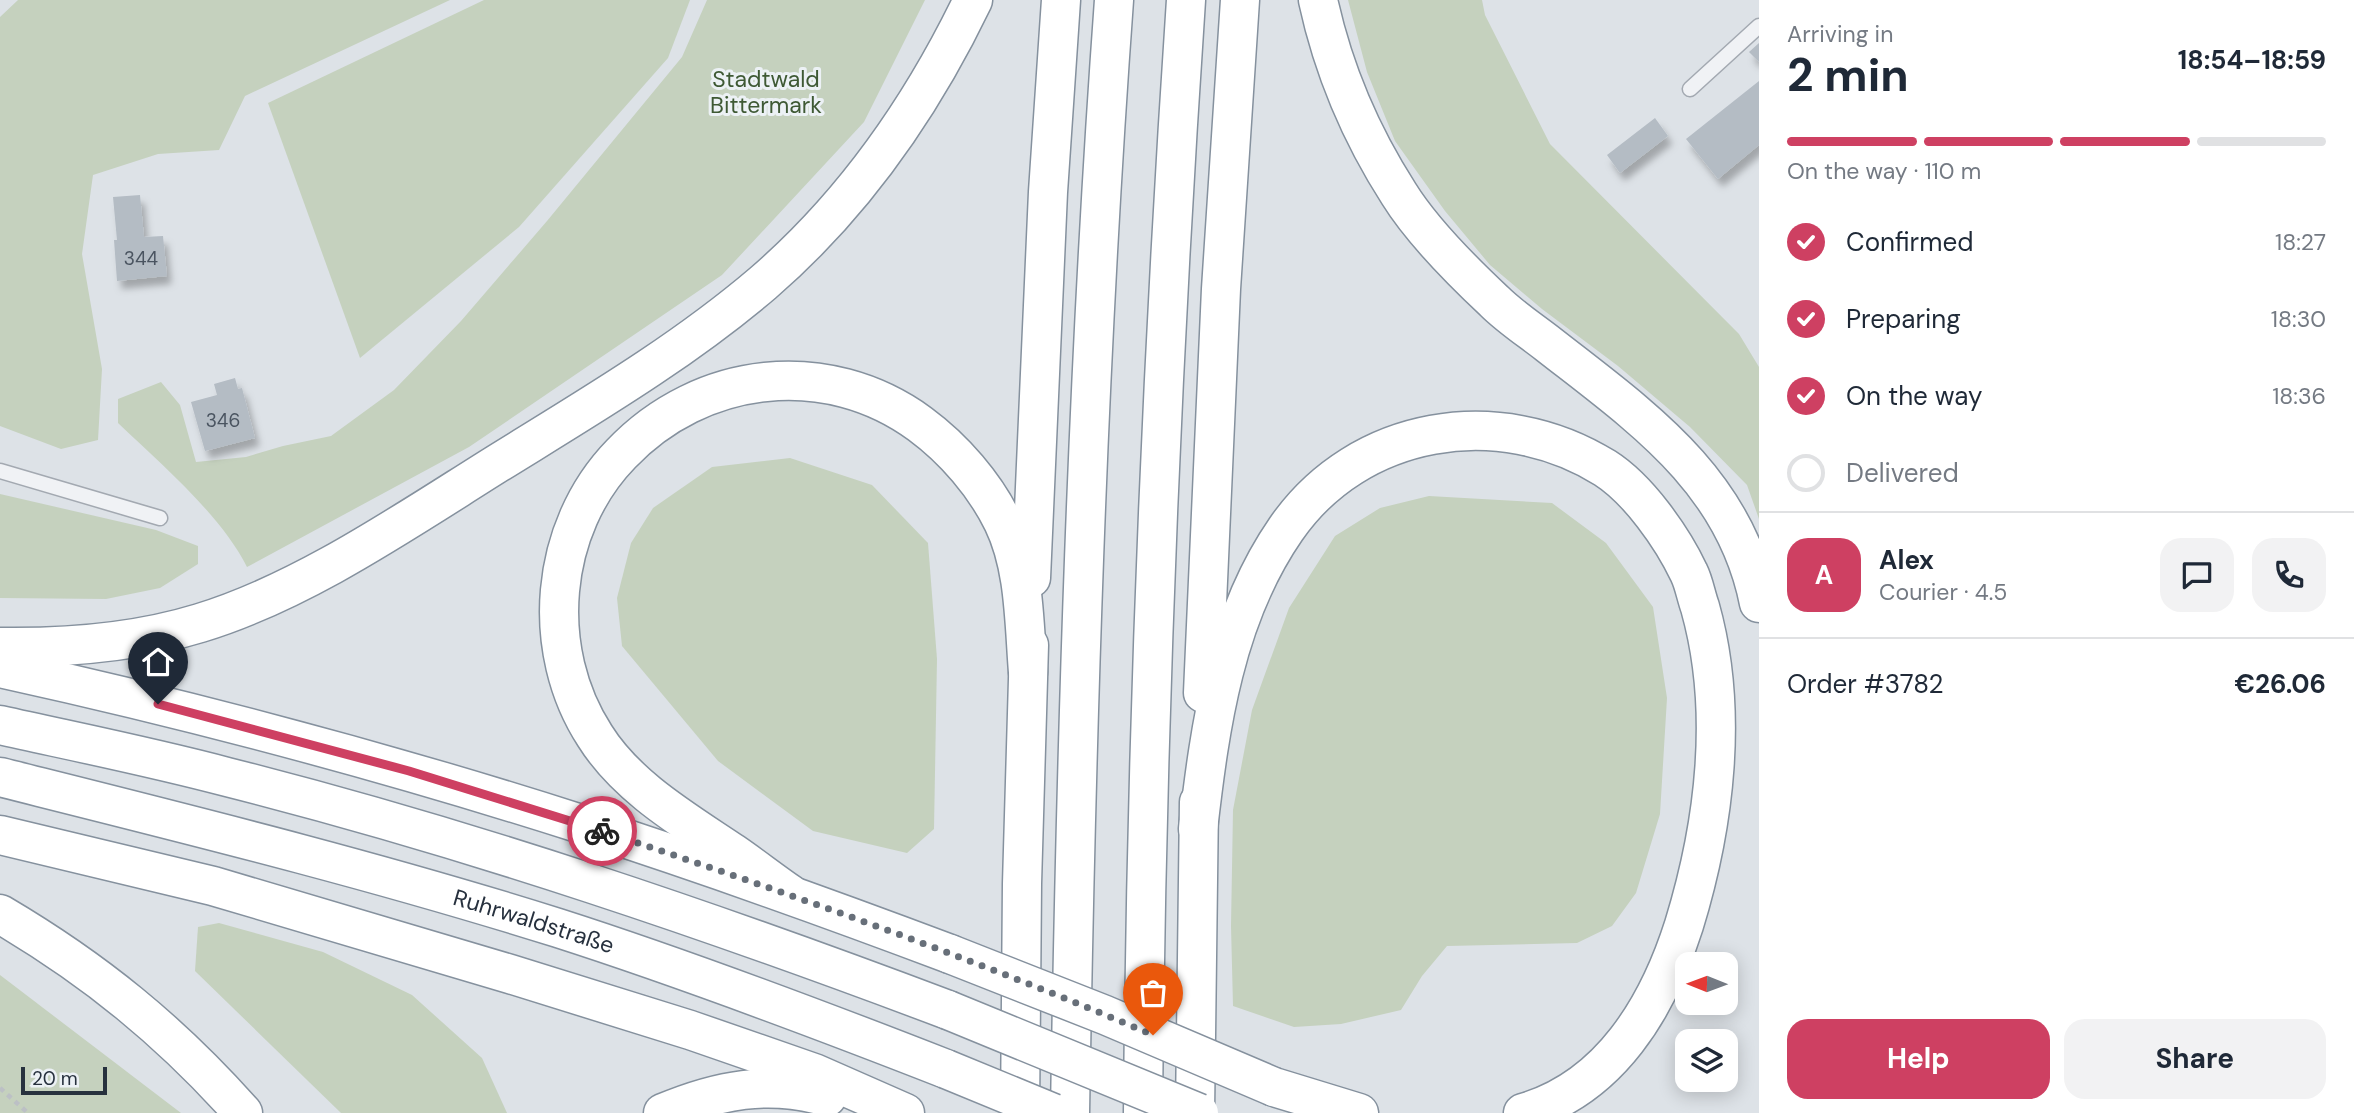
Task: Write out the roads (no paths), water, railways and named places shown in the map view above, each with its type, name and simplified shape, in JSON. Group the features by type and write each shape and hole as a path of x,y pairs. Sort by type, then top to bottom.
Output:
{"highway":[{"path":"0,647 66,646 157,635 244,607 284,590 412,516 628,382 718,318 763,282 803,245 837,208 902,124 942,60 973,0"},
{"path":"1020,1113 1022,884 1028,672 1048,192 1061,0"},
{"path":"1070,1113 1084,589 1100,194 1114,0"},
{"path":"1143,1113 1145,907 1153,611 1173,197 1186,0"},
{"path":"0,725 227,776 399,824 570,877 726,929 948,1010 1197,1113 1198,829 1220,302 1240,0"},
{"path":"1318,0 1344,89 1400,196 1440,246 1495,303 1616,396 1662,437 1703,480 1731,522 1753,574 1759,603"},
{"path":"790,894 652,796 621,768 596,738 579,708 566,673 559,636 558,595 566,555 580,516 599,483 621,454 648,430 681,408 717,391 755,383 795,380 834,384 872,396 904,413 934,434 962,462 1004,522 1021,586 1028,672"},
{"path":"1198,829 1212,720 1235,632 1258,573 1287,526 1324,485 1362,458 1403,441 1448,431 1500,431 1556,444 1607,469 1652,510 1690,575 1709,641 1716,721 1712,803 1696,885 1673,960 1643,1017 1620,1051 1587,1080 1543,1107 1523,1113"},
{"path":"0,668 158,704 409,771 581,824 790,894 950,954 1105,1015 1334,1113"},
{"name":"Ruhrwaldstraße","path":"0,777 223,832 558,928 727,985 1053,1113"},
{"path":"0,835 213,886 510,974 690,1030 814,1073 905,1113"},
{"path":"0,914 51,944 118,993 166,1033 243,1113"},
{"path":"663,1113 696,1100 734,1090 768,1087 810,1092 884,1113"},
{"path":"1273,1087 1359,1113"}],"lane":[{"path":"1690,89 1759,26"},
{"path":"0,471 160,518"}],"park label":[{"name":"Stadtwald Bittermark","path":"766,92"}]}
